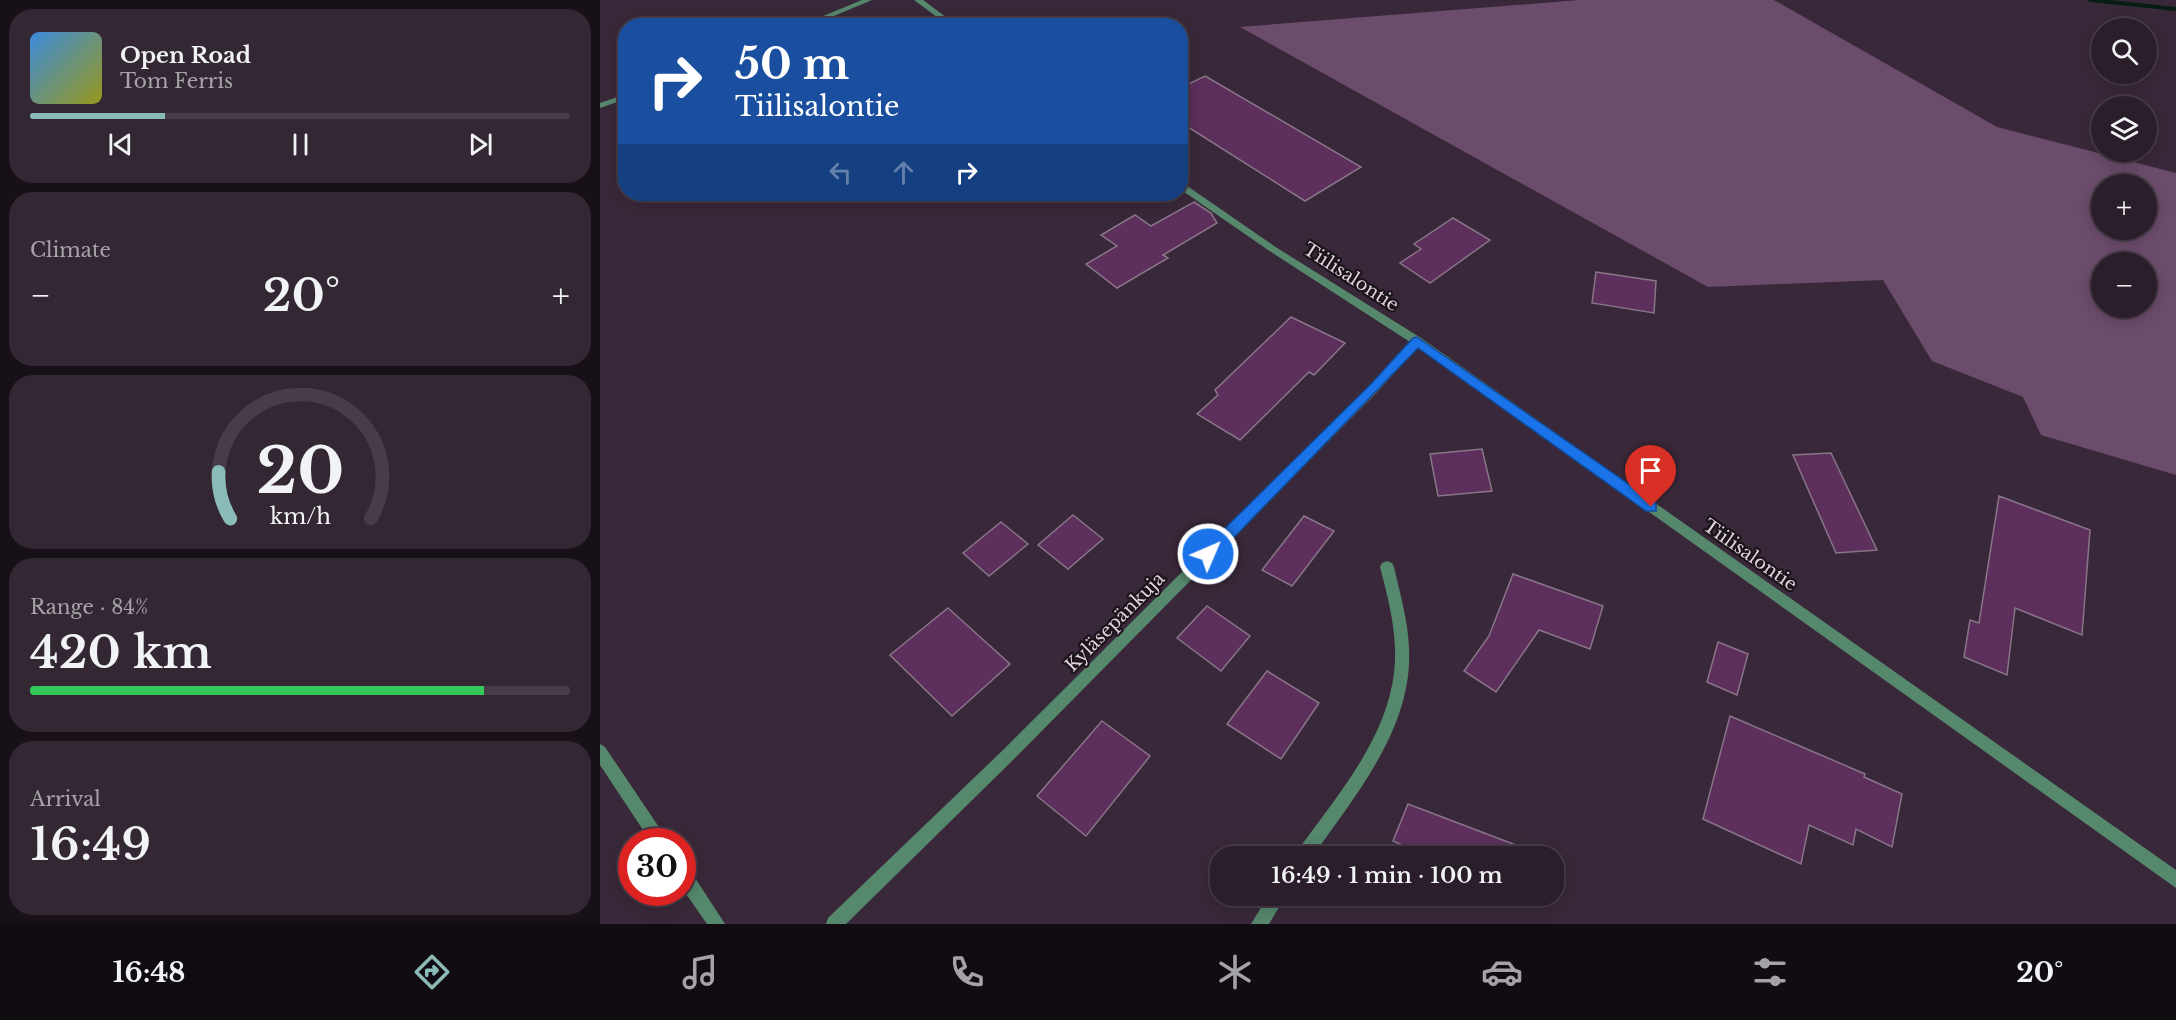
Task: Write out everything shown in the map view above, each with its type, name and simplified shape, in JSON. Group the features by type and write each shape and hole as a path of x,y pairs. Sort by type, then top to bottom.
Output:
{"street":[{"path":"822,18 867,0"},
{"path":"918,0 944,18"},
{"path":"600,106 618,99"},
{"name":"Tiilisalontie","path":"1188,190 1271,248 1417,341 2176,880"},
{"name":"Kyläsepänkuja","path":"834,924 1142,621 1375,387 1417,341"},
{"path":"1311,846 1377,749 1396,705 1402,663 1401,628 1387,567"},
{"path":"600,752 652,828"},
{"path":"696,893 717,924"},
{"path":"1259,924 1271,906"}],"shaded area":[{"path":"1579,0 1774,0 1997,127 2091,151 2091,162 2133,162 2176,173 2176,475 2041,435 2023,397 1932,361 1883,280 1708,287 1240,27"}],"building":[{"path":"1205,76 1361,167 1305,201 1188,127 1188,84"},
{"path":"1194,202 1211,213 1217,223 1163,255 1168,258 1117,288 1086,264 1117,246 1101,235 1135,215 1151,226"},
{"path":"1453,218 1490,240 1430,283 1400,263 1421,249 1414,244"},
{"path":"1596,272 1656,281 1654,313 1592,303"},
{"path":"1291,317 1345,343 1314,375 1309,372 1240,440 1197,414 1218,395 1215,390"},
{"path":"1482,449 1492,491 1438,496 1430,454"},
{"path":"1831,453 1877,550 1836,553 1793,455"},
{"path":"1999,496 2090,530 2082,635 2015,608 2007,675 1964,657 1970,620 1979,623"},
{"path":"1073,515 1103,539 1068,569 1038,545"},
{"path":"1304,516 1334,531 1292,586 1262,570"},
{"path":"1001,522 1028,544 989,576 963,553"},
{"path":"1513,574 1603,606 1590,649 1539,630 1496,692 1464,671 1489,636"},
{"path":"1207,606 1250,636 1221,671 1177,638"},
{"path":"948,608 1010,664 952,716 890,655"},
{"path":"1718,642 1748,654 1737,695 1707,682"},
{"path":"1267,671 1319,703 1281,759 1227,724"},
{"path":"1730,716 1865,774 1864,777 1902,794 1892,847 1856,829 1853,845 1809,825 1801,864 1703,819"},
{"path":"1102,721 1150,756 1086,836 1037,796"},
{"path":"1408,804 1518,846 1405,846 1393,841"}],"waterway":[{"path":"2090,0 2176,9"}],"route":[{"path":"1208,554 1375,387 1417,341 1651,507"}]}
